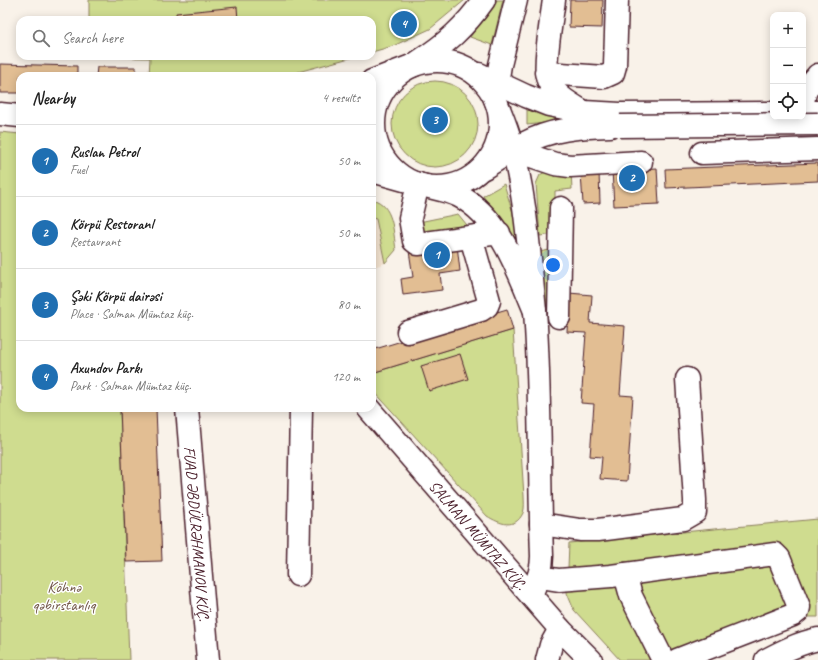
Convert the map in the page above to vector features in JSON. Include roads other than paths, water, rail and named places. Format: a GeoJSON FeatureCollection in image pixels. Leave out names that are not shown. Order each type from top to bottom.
{"type":"FeatureCollection","features":[{"type":"Feature","properties":{"kind":"main road"},"geometry":{"type":"LineString","coordinates":[[376,106],[384,89],[397,74],[414,65],[453,37],[475,13],[484,0]]}},
{"type":"Feature","properties":{"kind":"main road"},"geometry":{"type":"LineString","coordinates":[[478,172],[492,154],[499,132],[500,121],[496,91],[501,58],[516,0]]}},
{"type":"Feature","properties":{"kind":"main road"},"geometry":{"type":"LineString","coordinates":[[554,0],[546,73],[548,80],[555,91],[569,103],[584,112]]}},
{"type":"Feature","properties":{"kind":"main road"},"geometry":{"type":"LineString","coordinates":[[546,73],[604,76],[613,73],[615,66],[617,0]]}},
{"type":"Feature","properties":{"kind":"main road"},"geometry":{"type":"LineString","coordinates":[[376,79],[424,62],[438,61],[452,63],[470,70],[481,79],[490,90],[526,96],[549,105],[620,120],[818,124]]}},
{"type":"Feature","properties":{"kind":"main road"},"geometry":{"type":"LineString","coordinates":[[806,90],[818,75]]}},
{"type":"Feature","properties":{"kind":"main road"},"geometry":{"type":"LineString","coordinates":[[496,91],[513,150],[523,193],[535,311],[540,391],[542,567],[535,586]]}},
{"type":"Feature","properties":{"kind":"main road"},"geometry":{"type":"LineString","coordinates":[[376,140],[386,162],[400,175],[418,184],[449,186],[478,172],[524,143],[542,135],[562,130],[620,120],[770,112]]}},
{"type":"Feature","properties":{"kind":"main road"},"geometry":{"type":"LineString","coordinates":[[806,112],[818,112]]}},
{"type":"Feature","properties":{"kind":"main road"},"geometry":{"type":"LineString","coordinates":[[0,114],[16,116]]}},
{"type":"Feature","properties":{"kind":"main road"},"geometry":{"type":"LineString","coordinates":[[702,153],[809,149],[803,120]]}},
{"type":"Feature","properties":{"kind":"main road"},"geometry":{"type":"LineString","coordinates":[[513,150],[555,164],[570,166],[641,162]]}},
{"type":"Feature","properties":{"kind":"main road"},"geometry":{"type":"LineString","coordinates":[[376,172],[457,196],[471,203],[481,212],[498,233],[535,311]]}},
{"type":"Feature","properties":{"kind":"main road"},"geometry":{"type":"LineString","coordinates":[[418,184],[410,218],[414,241],[418,244],[498,233]]}},
{"type":"Feature","properties":{"kind":"main road"},"geometry":{"type":"LineString","coordinates":[[559,317],[560,208]]}},
{"type":"Feature","properties":{"kind":"main road"},"geometry":{"type":"LineString","coordinates":[[408,332],[481,310],[487,306],[489,302],[471,237]]}},
{"type":"Feature","properties":{"kind":"main road"},"geometry":{"type":"LineString","coordinates":[[529,248],[560,243]]}},
{"type":"Feature","properties":{"kind":"main road"},"geometry":{"type":"LineString","coordinates":[[541,524],[580,530],[598,530],[683,519],[695,512],[687,379]]}},
{"type":"Feature","properties":{"kind":"main road","name":"FUAD ƏBDÜLRƏHMANOV KÜÇ."},"geometry":{"type":"LineString","coordinates":[[187,412],[208,660]]}},
{"type":"Feature","properties":{"kind":"main road"},"geometry":{"type":"LineString","coordinates":[[298,575],[301,412]]}},
{"type":"Feature","properties":{"kind":"main road","name":"SALMAN MÜMTAZ KÜÇ."},"geometry":{"type":"LineString","coordinates":[[372,412],[535,586],[560,629],[591,660]]}},
{"type":"Feature","properties":{"kind":"main road"},"geometry":{"type":"LineString","coordinates":[[535,586],[559,580],[625,574],[775,554],[779,558],[799,606],[798,611],[793,615],[677,660]]}},
{"type":"Feature","properties":{"kind":"main road"},"geometry":{"type":"LineString","coordinates":[[625,574],[631,596],[663,660]]}},
{"type":"Feature","properties":{"kind":"main road"},"geometry":{"type":"LineString","coordinates":[[547,660],[551,646],[560,629]]}},
{"type":"Feature","properties":{"kind":"main road"},"geometry":{"type":"LineString","coordinates":[[766,660],[806,641],[818,639]]}},
{"type":"Feature","properties":{"kind":"place","name":"Axundov Parkı"},"geometry":{"type":"Point","coordinates":[404,24]}},
{"type":"Feature","properties":{"kind":"place","name":"Şəki Körpü dairəsi"},"geometry":{"type":"Point","coordinates":[435,120]}},
{"type":"Feature","properties":{"kind":"place","name":"Körpü Restoranl"},"geometry":{"type":"Point","coordinates":[632,178]}},
{"type":"Feature","properties":{"kind":"place","name":"Ruslan Petrol"},"geometry":{"type":"Point","coordinates":[437,255]}},
{"type":"Feature","properties":{"kind":"park label","name":"Köhnə qəbirstanlıq"},"geometry":{"type":"Point","coordinates":[64,595]}}]}
